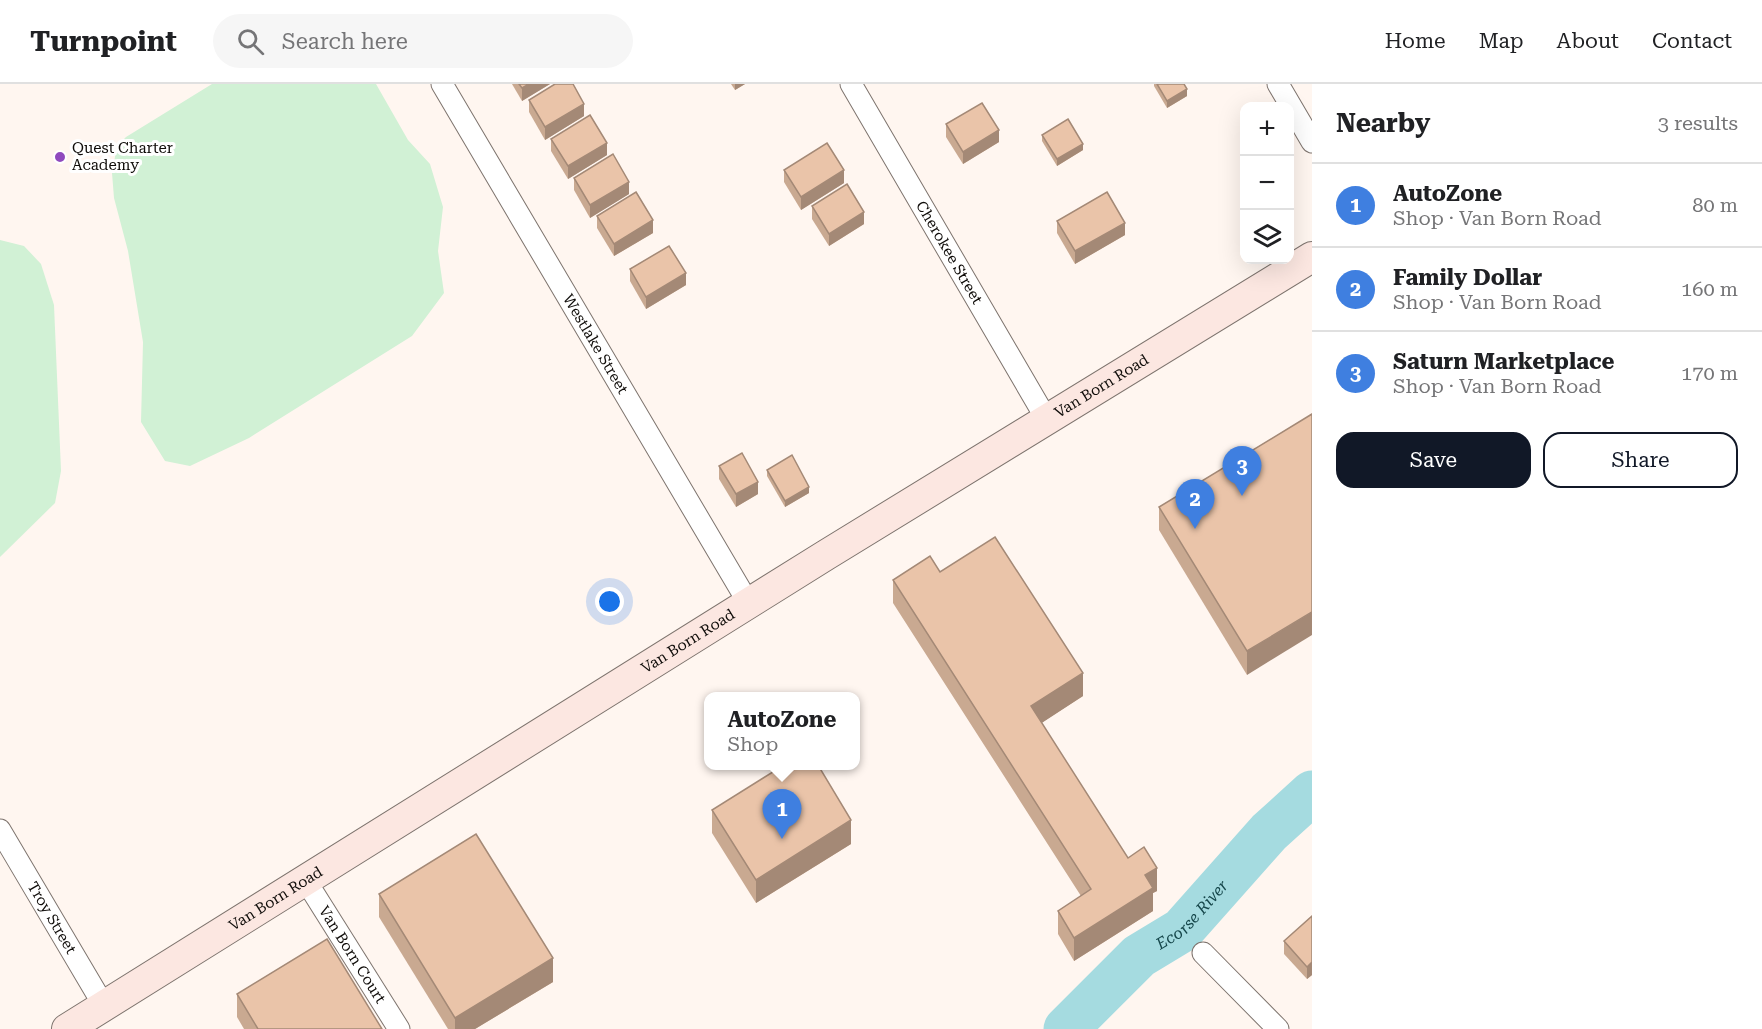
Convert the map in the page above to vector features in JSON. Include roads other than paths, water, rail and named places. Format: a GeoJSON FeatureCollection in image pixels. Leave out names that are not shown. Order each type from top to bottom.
{"type":"FeatureCollection","features":[{"type":"Feature","properties":{"kind":"main road","name":"Van Born Road"},"geometry":{"type":"LineString","coordinates":[[67,1029],[1312,257]]}},
{"type":"Feature","properties":{"kind":"street","name":"Westlake Street"},"geometry":{"type":"LineString","coordinates":[[442,84],[749,604]]}},
{"type":"Feature","properties":{"kind":"street","name":"Cherokee Street"},"geometry":{"type":"LineString","coordinates":[[851,84],[1047,420]]}},
{"type":"Feature","properties":{"kind":"street"},"geometry":{"type":"LineString","coordinates":[[1278,84],[1312,142]]}},
{"type":"Feature","properties":{"kind":"street","name":"Troy Street"},"geometry":{"type":"LineString","coordinates":[[0,830],[104,1006]]}},
{"type":"Feature","properties":{"kind":"street","name":"Van Born Court"},"geometry":{"type":"LineString","coordinates":[[306,881],[399,1029]]}},
{"type":"Feature","properties":{"kind":"street"},"geometry":{"type":"LineString","coordinates":[[1203,953],[1278,1029]]}},
{"type":"Feature","properties":{"kind":"waterway","name":"Ecorse River"},"geometry":{"type":"LineString","coordinates":[[1066,1029],[1139,956],[1182,930],[1269,832],[1312,793]]}},
{"type":"Feature","properties":{"kind":"place","name":"Quest Charter Academy"},"geometry":{"type":"Point","coordinates":[60,157]}},
{"type":"Feature","properties":{"kind":"place","name":"Saturn Marketplace"},"geometry":{"type":"Point","coordinates":[1242,496]}},
{"type":"Feature","properties":{"kind":"place","name":"Family Dollar"},"geometry":{"type":"Point","coordinates":[1195,529]}},
{"type":"Feature","properties":{"kind":"place","name":"AutoZone"},"geometry":{"type":"Point","coordinates":[782,839]}}]}
